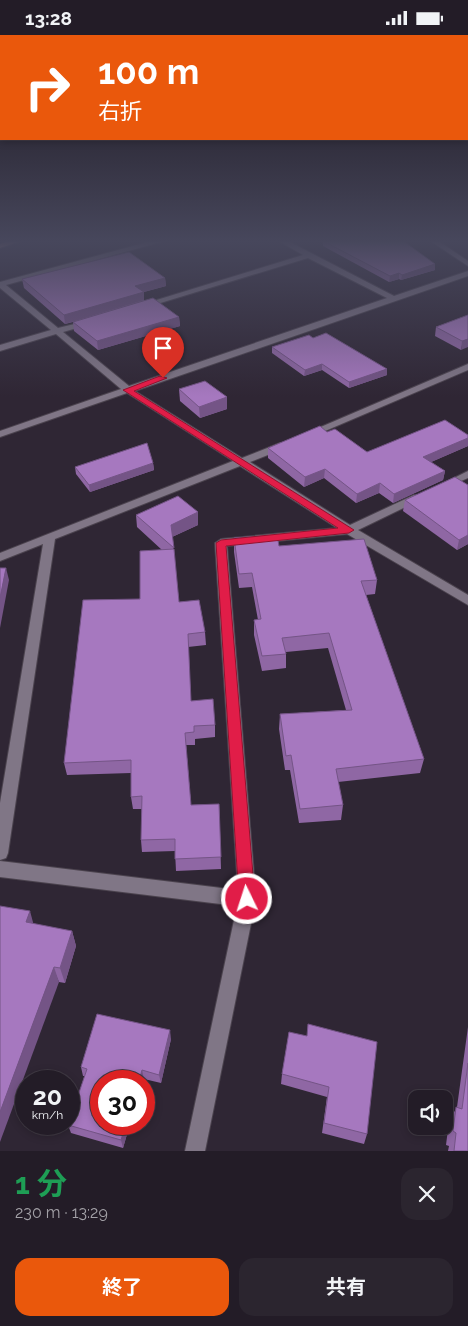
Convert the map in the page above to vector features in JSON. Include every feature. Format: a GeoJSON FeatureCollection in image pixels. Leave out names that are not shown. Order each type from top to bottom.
{"type":"FeatureCollection","features":[{"type":"Feature","properties":{"kind":"street"},"geometry":{"type":"LineString","coordinates":[[9,292],[128,390],[349,530],[468,601]]}},
{"type":"Feature","properties":{"kind":"street"},"geometry":{"type":"LineString","coordinates":[[131,309],[186,292]]}},
{"type":"Feature","properties":{"kind":"street"},"geometry":{"type":"LineString","coordinates":[[380,292],[392,298]]}},
{"type":"Feature","properties":{"kind":"street"},"geometry":{"type":"LineString","coordinates":[[0,434],[410,292]]}},
{"type":"Feature","properties":{"kind":"street"},"geometry":{"type":"LineString","coordinates":[[0,348],[93,321]]}},
{"type":"Feature","properties":{"kind":"street"},"geometry":{"type":"LineString","coordinates":[[0,557],[243,462],[468,367]]}},
{"type":"Feature","properties":{"kind":"street"},"geometry":{"type":"LineString","coordinates":[[195,1151],[247,899],[221,543],[349,530],[468,474]]}},
{"type":"Feature","properties":{"kind":"street"},"geometry":{"type":"LineString","coordinates":[[0,853],[50,536]]}},
{"type":"Feature","properties":{"kind":"street"},"geometry":{"type":"LineString","coordinates":[[0,869],[247,899]]}},
{"type":"Feature","properties":{"kind":"building"},"geometry":{"type":"Polygon","coordinates":[[[37,292],[144,292],[64,315],[37,292]]]}},
{"type":"Feature","properties":{"kind":"building"},"geometry":{"type":"Polygon","coordinates":[[[153,298],[179,317],[97,341],[73,322],[153,298]]]}},
{"type":"Feature","properties":{"kind":"building"},"geometry":{"type":"Polygon","coordinates":[[[468,315],[468,339],[462,341],[436,327],[468,315]]]}},
{"type":"Feature","properties":{"kind":"building"},"geometry":{"type":"Polygon","coordinates":[[[326,333],[387,369],[349,382],[322,364],[305,370],[272,347],[309,335],[313,338],[326,333]]]}},
{"type":"Feature","properties":{"kind":"building"},"geometry":{"type":"Polygon","coordinates":[[[205,381],[227,397],[199,407],[179,389],[205,381]]]}},
{"type":"Feature","properties":{"kind":"building"},"geometry":{"type":"Polygon","coordinates":[[[445,420],[468,435],[468,438],[423,457],[445,471],[394,494],[380,483],[357,494],[325,469],[305,477],[268,448],[320,426],[327,432],[335,429],[367,452],[445,420]]]}},
{"type":"Feature","properties":{"kind":"building"},"geometry":{"type":"Polygon","coordinates":[[[147,443],[153,463],[89,485],[75,467],[147,443]]]}},
{"type":"Feature","properties":{"kind":"building"},"geometry":{"type":"Polygon","coordinates":[[[455,477],[468,485],[468,535],[459,540],[405,500],[455,477]]]}},
{"type":"Feature","properties":{"kind":"building"},"geometry":{"type":"Polygon","coordinates":[[[178,496],[198,512],[171,525],[174,548],[136,515],[178,496]]]}},
{"type":"Feature","properties":{"kind":"building"},"geometry":{"type":"Polygon","coordinates":[[[277,535],[279,546],[364,539],[377,580],[361,581],[424,759],[336,769],[343,805],[300,809],[291,755],[286,756],[280,714],[352,710],[329,633],[282,638],[286,654],[262,656],[254,620],[261,619],[252,573],[239,574],[234,538],[277,535]]]}},
{"type":"Feature","properties":{"kind":"building"},"geometry":{"type":"Polygon","coordinates":[[[174,549],[179,602],[199,600],[205,632],[188,634],[191,701],[213,699],[215,725],[194,726],[194,732],[185,733],[191,805],[219,804],[221,857],[175,859],[175,839],[141,840],[142,796],[131,797],[131,760],[64,763],[83,600],[140,599],[140,551],[174,549]]]}},
{"type":"Feature","properties":{"kind":"building"},"geometry":{"type":"Polygon","coordinates":[[[0,568],[6,568],[0,598],[0,568]]]}},
{"type":"Feature","properties":{"kind":"building"},"geometry":{"type":"Polygon","coordinates":[[[0,906],[30,911],[26,922],[72,931],[60,968],[54,967],[0,1112],[0,906]]]}},
{"type":"Feature","properties":{"kind":"building"},"geometry":{"type":"Polygon","coordinates":[[[97,1014],[170,1030],[159,1075],[155,1074],[155,1070],[90,1070],[90,1131],[80,1128],[80,1090],[87,1069],[81,1067],[97,1014]]]}},
{"type":"Feature","properties":{"kind":"building"},"geometry":{"type":"Polygon","coordinates":[[[308,1024],[377,1042],[367,1134],[324,1123],[329,1087],[282,1074],[289,1032],[307,1036],[308,1024]]]}},
{"type":"Feature","properties":{"kind":"building"},"geometry":{"type":"Polygon","coordinates":[[[468,1063],[468,1151],[454,1151],[456,1133],[453,1131],[456,1107],[462,1109],[468,1063]]]}},
{"type":"Feature","properties":{"kind":"building"},"geometry":{"type":"Polygon","coordinates":[[[103,1135],[123,1135],[121,1140],[103,1135]]]}},
{"type":"Feature","properties":{"kind":"route"},"geometry":{"type":"LineString","coordinates":[[163,378],[128,390],[349,530],[221,543],[247,899]]}}]}
